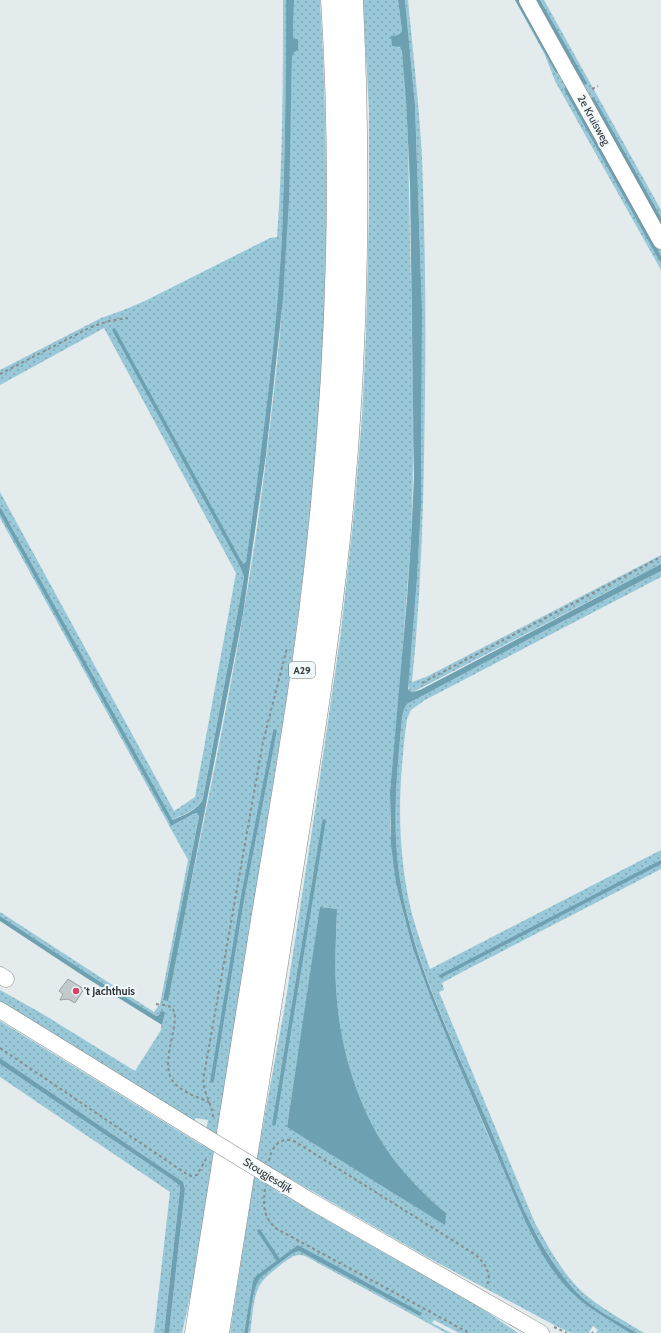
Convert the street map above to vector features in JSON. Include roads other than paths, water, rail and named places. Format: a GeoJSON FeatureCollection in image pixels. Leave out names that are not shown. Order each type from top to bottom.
{"type":"FeatureCollection","features":[{"type":"Feature","properties":{"kind":"highway","name":"A29"},"geometry":{"type":"LineString","coordinates":[[196,1333],[305,651],[320,524],[332,360],[337,234],[337,143],[332,0]]}},
{"type":"Feature","properties":{"kind":"highway","name":"A29"},"geometry":{"type":"LineString","coordinates":[[218,1333],[322,679],[341,520],[352,373],[357,219],[356,115],[352,0]]}},
{"type":"Feature","properties":{"kind":"street","name":"2e Kruisweg"},"geometry":{"type":"LineString","coordinates":[[527,0],[661,241]]}},
{"type":"Feature","properties":{"kind":"street","name":"Stougjesdijk"},"geometry":{"type":"LineString","coordinates":[[0,1010],[322,1208],[542,1333]]}},
{"type":"Feature","properties":{"kind":"waterway"},"geometry":{"type":"LineString","coordinates":[[517,0],[557,71]]}},
{"type":"Feature","properties":{"kind":"waterway"},"geometry":{"type":"LineString","coordinates":[[538,0],[585,83]]}},
{"type":"Feature","properties":{"kind":"waterway"},"geometry":{"type":"LineString","coordinates":[[566,89],[661,260]]}},
{"type":"Feature","properties":{"kind":"waterway"},"geometry":{"type":"LineString","coordinates":[[593,99],[661,221]]}},
{"type":"Feature","properties":{"kind":"waterway"},"geometry":{"type":"LineString","coordinates":[[114,330],[243,568]]}},
{"type":"Feature","properties":{"kind":"waterway"},"geometry":{"type":"LineString","coordinates":[[0,510],[172,823]]}},
{"type":"Feature","properties":{"kind":"waterway"},"geometry":{"type":"LineString","coordinates":[[212,1081],[243,895],[275,731]]}},
{"type":"Feature","properties":{"kind":"waterway"},"geometry":{"type":"LineString","coordinates":[[274,1124],[324,821]]}},
{"type":"Feature","properties":{"kind":"waterway"},"geometry":{"type":"LineString","coordinates":[[441,976],[661,862]]}},
{"type":"Feature","properties":{"kind":"waterway"},"geometry":{"type":"LineString","coordinates":[[259,1231],[279,1261]]}},
{"type":"Feature","properties":{"kind":"place","name":"'t Jachthuis"},"geometry":{"type":"Point","coordinates":[76,991]}}]}
